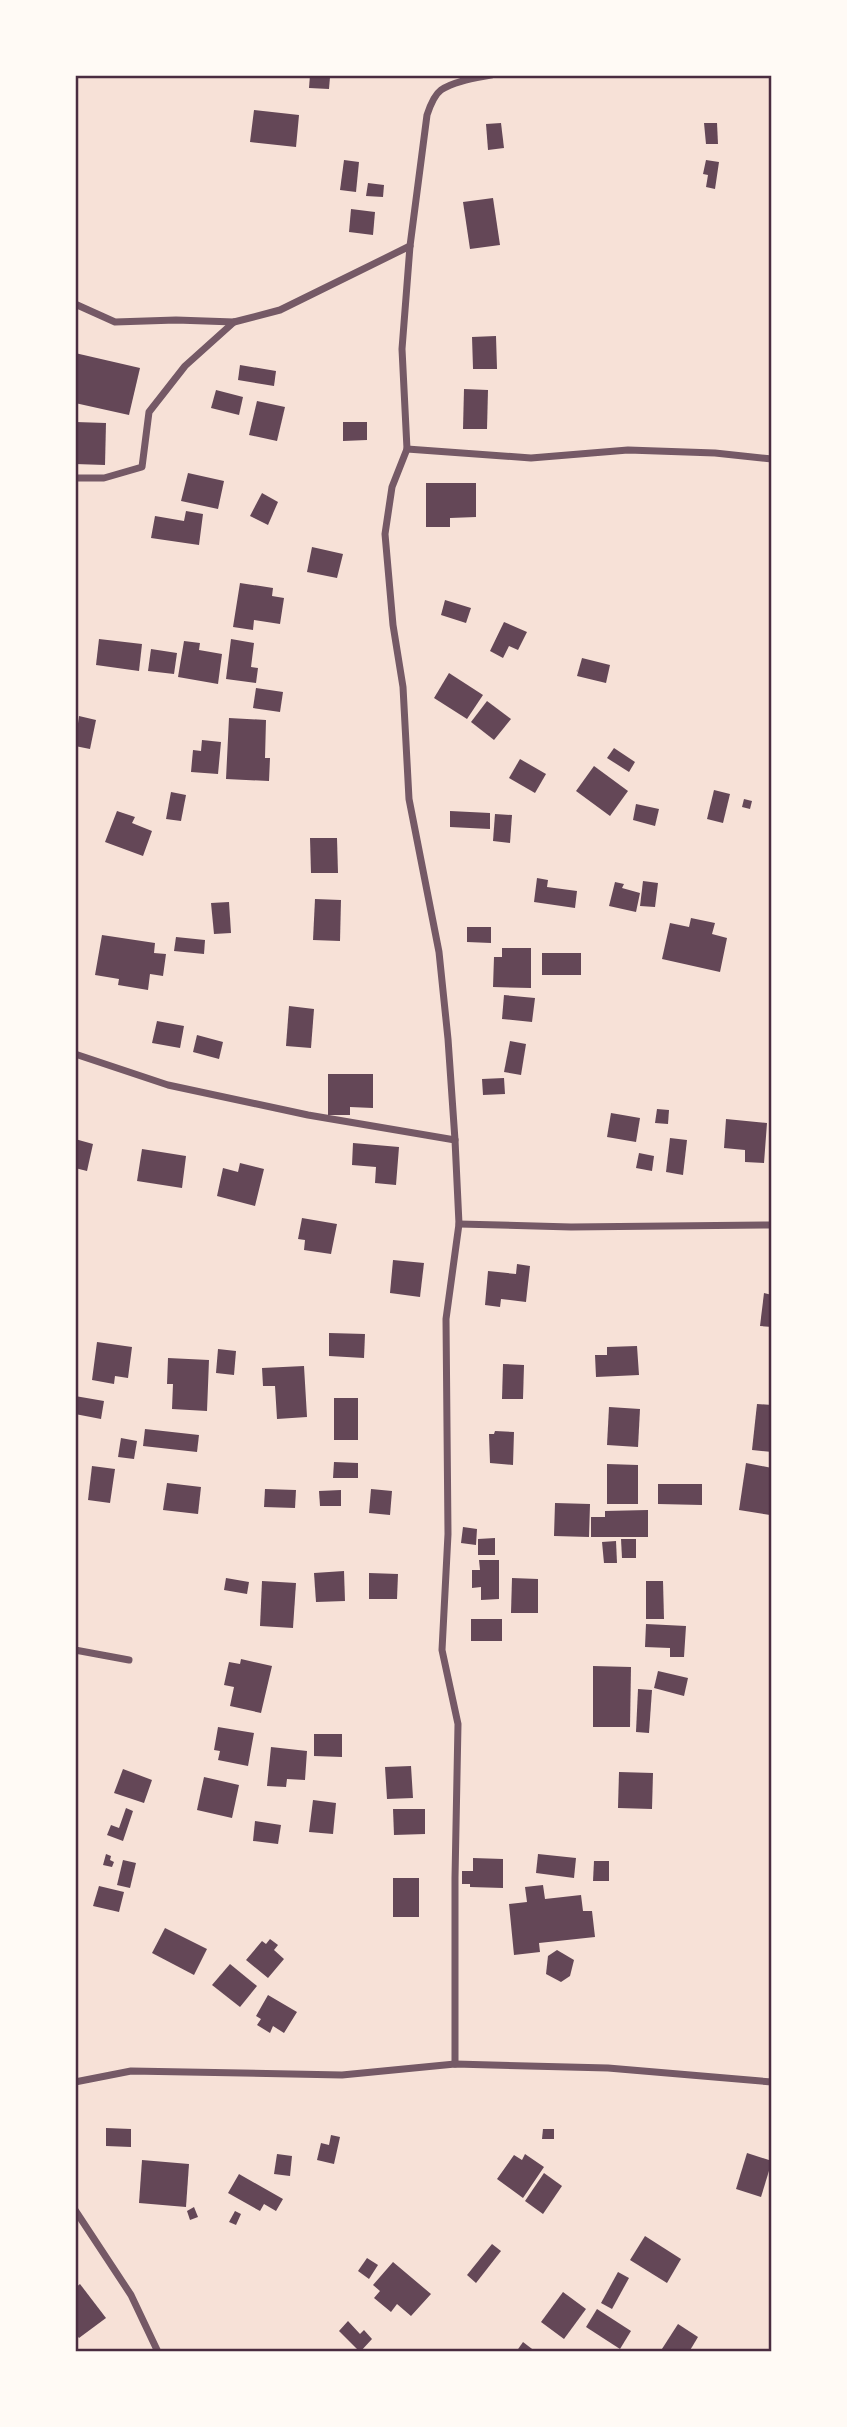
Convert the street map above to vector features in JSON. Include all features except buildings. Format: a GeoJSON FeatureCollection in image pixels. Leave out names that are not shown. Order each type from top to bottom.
{"type":"FeatureCollection","features":[{"type":"Feature","properties":{"kind":"street"},"geometry":{"type":"LineString","coordinates":[[455,2064],[458,1724],[442,1650],[448,1534],[446,1319],[459,1224],[448,1039],[439,952],[409,799],[403,687],[393,625],[385,534],[392,487],[407,449],[402,349],[410,246],[428,115],[432,101],[441,90],[491,75]]}},
{"type":"Feature","properties":{"kind":"street"},"geometry":{"type":"LineString","coordinates":[[75,304],[115,322],[234,322],[280,310],[410,246]]}},
{"type":"Feature","properties":{"kind":"street"},"geometry":{"type":"LineString","coordinates":[[75,478],[104,478],[142,467],[149,412],[185,366],[234,322]]}},
{"type":"Feature","properties":{"kind":"street"},"geometry":{"type":"LineString","coordinates":[[407,449],[531,458],[628,450],[715,453],[772,459]]}},
{"type":"Feature","properties":{"kind":"street"},"geometry":{"type":"LineString","coordinates":[[75,1054],[168,1085],[308,1115],[455,1140]]}},
{"type":"Feature","properties":{"kind":"street"},"geometry":{"type":"LineString","coordinates":[[459,1224],[571,1227],[772,1225]]}},
{"type":"Feature","properties":{"kind":"street"},"geometry":{"type":"LineString","coordinates":[[75,1650],[128,1660]]}},
{"type":"Feature","properties":{"kind":"street"},"geometry":{"type":"LineString","coordinates":[[75,2082],[131,2071],[342,2075],[455,2064],[608,2068],[772,2082]]}},
{"type":"Feature","properties":{"kind":"street"},"geometry":{"type":"LineString","coordinates":[[75,2210],[131,2295],[158,2352]]}}]}
